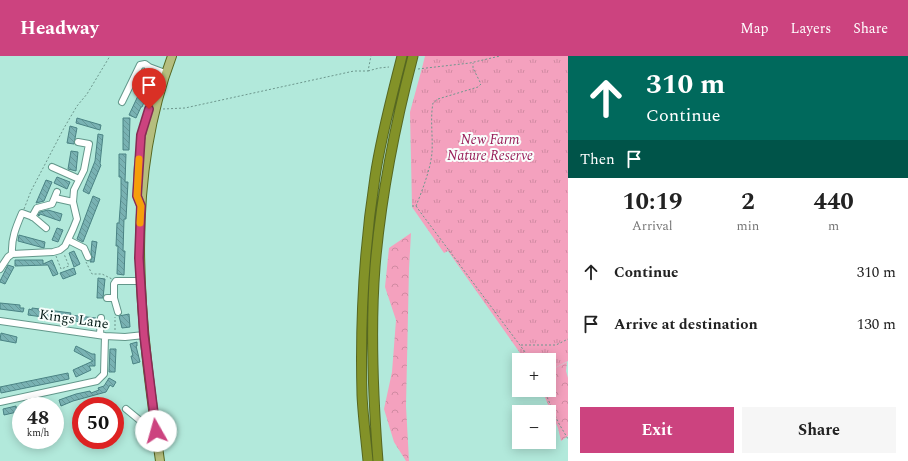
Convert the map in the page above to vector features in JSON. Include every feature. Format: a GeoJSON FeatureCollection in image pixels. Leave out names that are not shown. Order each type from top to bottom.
{"type":"FeatureCollection","features":[{"type":"Feature","properties":{"kind":"highway"},"geometry":{"type":"LineString","coordinates":[[368,461],[362,396],[364,268],[375,176],[388,110],[402,56]]}},
{"type":"Feature","properties":{"kind":"highway"},"geometry":{"type":"LineString","coordinates":[[378,461],[373,394],[372,344],[375,267],[386,176],[399,110],[413,56]]}},
{"type":"Feature","properties":{"kind":"main road"},"geometry":{"type":"LineString","coordinates":[[160,461],[144,335],[139,243],[145,163],[145,136],[151,108],[162,72],[172,56]]}},
{"type":"Feature","properties":{"kind":"street"},"geometry":{"type":"LineString","coordinates":[[122,102],[140,65],[145,64],[162,72]]}},
{"type":"Feature","properties":{"kind":"street"},"geometry":{"type":"LineString","coordinates":[[143,81],[149,67]]}},
{"type":"Feature","properties":{"kind":"street"},"geometry":{"type":"LineString","coordinates":[[0,269],[8,257],[12,254],[55,252],[62,248],[68,240],[77,219],[73,202],[74,190],[84,170],[89,144],[78,142]]}},
{"type":"Feature","properties":{"kind":"street"},"geometry":{"type":"LineString","coordinates":[[52,167],[80,179]]}},
{"type":"Feature","properties":{"kind":"street"},"geometry":{"type":"LineString","coordinates":[[32,216],[37,208],[55,198],[73,202]]}},
{"type":"Feature","properties":{"kind":"street"},"geometry":{"type":"LineString","coordinates":[[12,254],[14,232],[22,213],[32,216],[46,228]]}},
{"type":"Feature","properties":{"kind":"street"},"geometry":{"type":"LineString","coordinates":[[68,240],[84,248],[87,259]]}},
{"type":"Feature","properties":{"kind":"street"},"geometry":{"type":"LineString","coordinates":[[118,312],[112,300],[114,284],[116,281],[140,281]]}},
{"type":"Feature","properties":{"kind":"street"},"geometry":{"type":"LineString","coordinates":[[0,402],[97,381],[104,374],[101,318]]}},
{"type":"Feature","properties":{"kind":"street","name":"Kings Lane"},"geometry":{"type":"LineString","coordinates":[[0,321],[102,336],[125,337],[144,335]]}},
{"type":"Feature","properties":{"kind":"street"},"geometry":{"type":"LineString","coordinates":[[126,409],[143,423],[155,422]]}},
{"type":"Feature","properties":{"kind":"path"},"geometry":{"type":"LineString","coordinates":[[22,213],[31,191],[64,128],[110,56]]}},
{"type":"Feature","properties":{"kind":"path"},"geometry":{"type":"LineString","coordinates":[[368,71],[371,56]]}},
{"type":"Feature","properties":{"kind":"path"},"geometry":{"type":"LineString","coordinates":[[415,69],[473,62],[500,56]]}},
{"type":"Feature","properties":{"kind":"path"},"geometry":{"type":"LineString","coordinates":[[416,206],[425,185],[432,154],[431,112],[433,103],[438,99],[473,89],[481,84],[473,68],[473,62]]}},
{"type":"Feature","properties":{"kind":"path"},"geometry":{"type":"LineString","coordinates":[[162,72],[151,108],[185,108],[354,71],[368,71],[389,67]]}},
{"type":"Feature","properties":{"kind":"path"},"geometry":{"type":"LineString","coordinates":[[416,206],[526,353]]}},
{"type":"Feature","properties":{"kind":"path"},"geometry":{"type":"LineString","coordinates":[[55,252],[61,269],[69,266],[62,248]]}},
{"type":"Feature","properties":{"kind":"path"},"geometry":{"type":"LineString","coordinates":[[87,259],[92,274],[105,275],[116,281]]}},
{"type":"Feature","properties":{"kind":"path"},"geometry":{"type":"LineString","coordinates":[[112,300],[115,337]]}},
{"type":"Feature","properties":{"kind":"path"},"geometry":{"type":"LineString","coordinates":[[520,345],[556,345],[568,339]]}},
{"type":"Feature","properties":{"kind":"path"},"geometry":{"type":"LineString","coordinates":[[547,397],[558,422],[568,439]]}},
{"type":"Feature","properties":{"kind":"green space","name":"New Farm Nature Reserve"},"geometry":{"type":"Polygon","coordinates":[[[425,56],[568,56],[568,361],[556,367],[556,353],[520,353],[448,251],[444,253],[412,207],[410,112],[425,56]]]}},
{"type":"Feature","properties":{"kind":"green space"},"geometry":{"type":"Polygon","coordinates":[[[411,233],[406,406],[409,461],[406,461],[394,442],[384,409],[392,372],[396,320],[385,287],[389,248],[411,233]]]}},
{"type":"Feature","properties":{"kind":"green space"},"geometry":{"type":"Polygon","coordinates":[[[567,362],[568,436],[561,441],[556,423],[556,405],[548,405],[545,397],[556,397],[556,368],[567,362]]]}},
{"type":"Feature","properties":{"kind":"building"},"geometry":{"type":"Polygon","coordinates":[[[151,73],[156,74],[136,118],[129,115],[143,85],[146,86],[151,73]]]}},
{"type":"Feature","properties":{"kind":"building"},"geometry":{"type":"Polygon","coordinates":[[[77,118],[101,125],[100,130],[76,123],[77,118]]]}},
{"type":"Feature","properties":{"kind":"building"},"geometry":{"type":"Polygon","coordinates":[[[123,118],[130,118],[129,150],[123,150],[123,118]]]}},
{"type":"Feature","properties":{"kind":"building"},"geometry":{"type":"Polygon","coordinates":[[[70,126],[77,128],[74,144],[67,143],[70,126]]]}},
{"type":"Feature","properties":{"kind":"building"},"geometry":{"type":"Polygon","coordinates":[[[98,134],[103,135],[101,165],[89,194],[83,191],[95,161],[98,134]]]}},
{"type":"Feature","properties":{"kind":"building"},"geometry":{"type":"Polygon","coordinates":[[[71,151],[78,152],[76,171],[68,169],[71,151]]]}},
{"type":"Feature","properties":{"kind":"building"},"geometry":{"type":"Polygon","coordinates":[[[119,154],[126,154],[125,182],[128,182],[126,219],[124,219],[124,275],[117,274],[117,223],[119,223],[121,196],[119,154]]]}},
{"type":"Feature","properties":{"kind":"building"},"geometry":{"type":"Polygon","coordinates":[[[57,177],[70,182],[67,189],[54,183],[57,177]]]}},
{"type":"Feature","properties":{"kind":"building"},"geometry":{"type":"Polygon","coordinates":[[[46,180],[52,182],[44,201],[36,203],[46,180]]]}},
{"type":"Feature","properties":{"kind":"building"},"geometry":{"type":"Polygon","coordinates":[[[93,196],[100,199],[83,242],[77,239],[93,196]]]}},
{"type":"Feature","properties":{"kind":"building"},"geometry":{"type":"Polygon","coordinates":[[[48,210],[62,214],[60,221],[40,214],[39,216],[38,215],[40,212],[48,210]]]}},
{"type":"Feature","properties":{"kind":"building"},"geometry":{"type":"Polygon","coordinates":[[[57,228],[63,230],[58,242],[52,240],[57,228]]]}},
{"type":"Feature","properties":{"kind":"building"},"geometry":{"type":"Polygon","coordinates":[[[19,235],[45,242],[44,248],[18,241],[19,235]]]}},
{"type":"Feature","properties":{"kind":"building"},"geometry":{"type":"Polygon","coordinates":[[[92,241],[97,242],[94,262],[90,262],[92,258],[92,241]]]}},
{"type":"Feature","properties":{"kind":"building"},"geometry":{"type":"Polygon","coordinates":[[[74,251],[80,264],[74,267],[69,253],[74,251]]]}},
{"type":"Feature","properties":{"kind":"building"},"geometry":{"type":"Polygon","coordinates":[[[15,260],[43,260],[43,264],[52,260],[58,274],[53,276],[48,265],[15,266],[15,260]]]}},
{"type":"Feature","properties":{"kind":"building"},"geometry":{"type":"Polygon","coordinates":[[[8,265],[14,267],[5,284],[0,281],[8,265]]]}},
{"type":"Feature","properties":{"kind":"building"},"geometry":{"type":"Polygon","coordinates":[[[74,268],[76,274],[63,279],[60,273],[74,268]]]}},
{"type":"Feature","properties":{"kind":"building"},"geometry":{"type":"Polygon","coordinates":[[[98,278],[105,279],[103,298],[97,298],[98,278]]]}},
{"type":"Feature","properties":{"kind":"building"},"geometry":{"type":"Polygon","coordinates":[[[0,303],[20,305],[20,308],[24,308],[23,312],[0,309],[0,303]]]}},
{"type":"Feature","properties":{"kind":"building"},"geometry":{"type":"Polygon","coordinates":[[[32,308],[96,318],[96,325],[43,315],[43,317],[28,315],[29,309],[32,310],[32,308]]]}},
{"type":"Feature","properties":{"kind":"building"},"geometry":{"type":"Polygon","coordinates":[[[129,314],[130,327],[122,328],[119,316],[129,314]]]}},
{"type":"Feature","properties":{"kind":"building"},"geometry":{"type":"Polygon","coordinates":[[[1,333],[17,337],[16,343],[0,340],[1,333]]]}},
{"type":"Feature","properties":{"kind":"building"},"geometry":{"type":"Polygon","coordinates":[[[137,342],[136,346],[140,362],[133,364],[130,344],[137,342]]]}},
{"type":"Feature","properties":{"kind":"building"},"geometry":{"type":"Polygon","coordinates":[[[76,346],[95,354],[95,366],[89,366],[91,370],[76,377],[73,370],[93,361],[74,351],[76,346]]]}},
{"type":"Feature","properties":{"kind":"building"},"geometry":{"type":"Polygon","coordinates":[[[110,349],[116,349],[115,372],[109,372],[110,349]]]}},
{"type":"Feature","properties":{"kind":"building"},"geometry":{"type":"Polygon","coordinates":[[[68,373],[69,379],[1,393],[0,387],[68,373]]]}},
{"type":"Feature","properties":{"kind":"building"},"geometry":{"type":"Polygon","coordinates":[[[109,378],[116,382],[113,387],[110,385],[106,392],[88,397],[72,397],[72,401],[64,405],[64,398],[90,391],[91,393],[104,386],[109,378]]]}},
{"type":"Feature","properties":{"kind":"building"},"geometry":{"type":"Polygon","coordinates":[[[12,407],[12,413],[4,415],[3,409],[12,407]]]}},
{"type":"Feature","properties":{"kind":"slow traffic"},"geometry":{"type":"LineString","coordinates":[[139,159],[137,196],[141,206],[140,223]]}},
{"type":"Feature","properties":{"kind":"route"},"geometry":{"type":"LineString","coordinates":[[149,109],[141,135],[137,196],[141,206],[139,258],[144,335],[156,431]]}}]}
